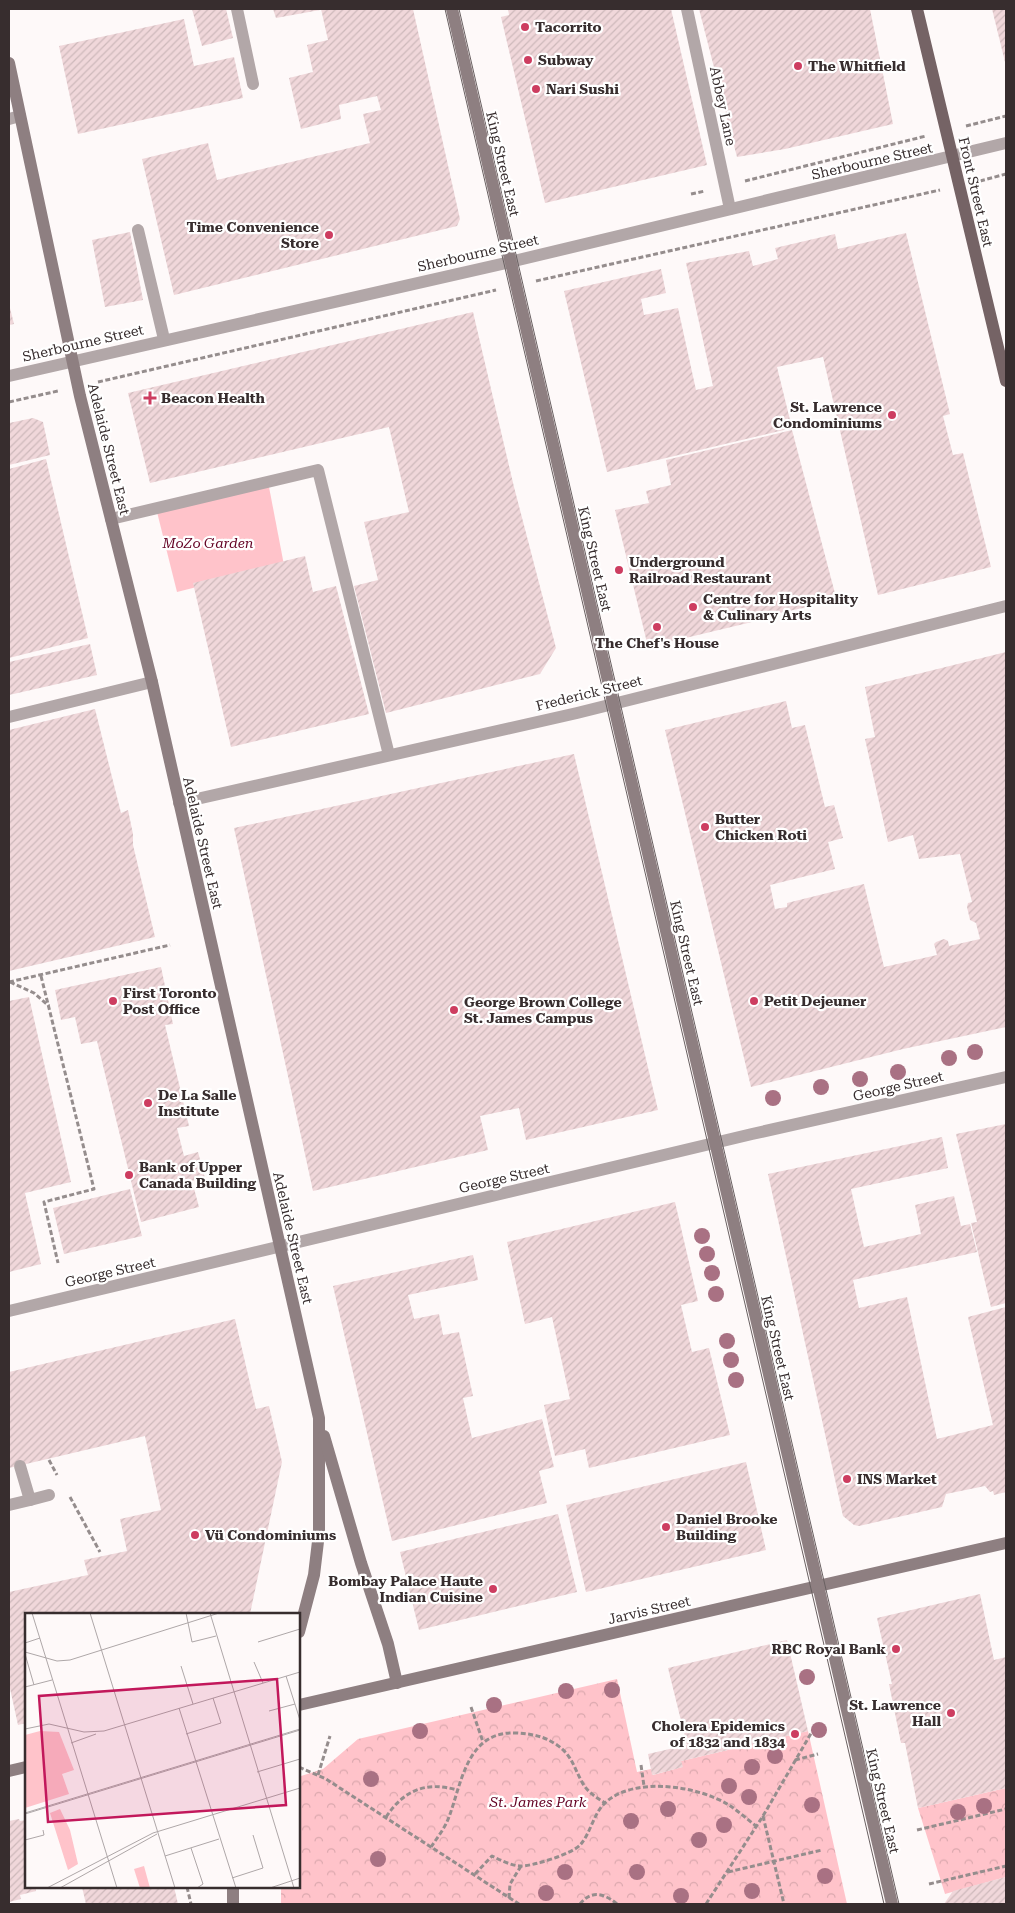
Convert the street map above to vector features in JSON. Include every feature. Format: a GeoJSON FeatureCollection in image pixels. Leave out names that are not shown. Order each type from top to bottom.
{"type":"FeatureCollection","features":[{"type":"Feature","properties":{"kind":"main road","name":"King Street East"},"geometry":{"type":"LineString","coordinates":[[452,9],[892,1904]]}},
{"type":"Feature","properties":{"kind":"main road","name":"Front Street East"},"geometry":{"type":"LineString","coordinates":[[917,9],[1006,381]]}},
{"type":"Feature","properties":{"kind":"main road","name":"Adelaide Street East"},"geometry":{"type":"LineString","coordinates":[[9,63],[14,118],[152,682],[319,1418],[319,1533],[314,1576],[300,1628]]}},
{"type":"Feature","properties":{"kind":"main road"},"geometry":{"type":"LineString","coordinates":[[319,1418],[361,1563],[388,1644],[396,1683]]}},
{"type":"Feature","properties":{"kind":"main road","name":"Jarvis Street"},"geometry":{"type":"LineString","coordinates":[[300,1705],[1006,1543]]}},
{"type":"Feature","properties":{"kind":"main road"},"geometry":{"type":"LineString","coordinates":[[9,1771],[25,1767]]}},
{"type":"Feature","properties":{"kind":"main road"},"geometry":{"type":"LineString","coordinates":[[233,1888],[233,1904]]}},
{"type":"Feature","properties":{"kind":"street"},"geometry":{"type":"LineString","coordinates":[[237,9],[253,84]]}},
{"type":"Feature","properties":{"kind":"street","name":"Abbey Lane"},"geometry":{"type":"LineString","coordinates":[[687,9],[730,208]]}},
{"type":"Feature","properties":{"kind":"street","name":"Sherbourne Street"},"geometry":{"type":"LineString","coordinates":[[9,376],[164,339],[510,262],[1006,143]]}},
{"type":"Feature","properties":{"kind":"street"},"geometry":{"type":"LineString","coordinates":[[138,230],[164,339]]}},
{"type":"Feature","properties":{"kind":"street"},"geometry":{"type":"LineString","coordinates":[[111,519],[318,470],[389,755]]}},
{"type":"Feature","properties":{"kind":"street","name":"Frederick Street"},"geometry":{"type":"LineString","coordinates":[[178,802],[613,704],[1006,606]]}},
{"type":"Feature","properties":{"kind":"street"},"geometry":{"type":"LineString","coordinates":[[9,717],[152,682]]}},
{"type":"Feature","properties":{"kind":"street","name":"George Street"},"geometry":{"type":"LineString","coordinates":[[9,1310],[715,1143],[1006,1077]]}},
{"type":"Feature","properties":{"kind":"street"},"geometry":{"type":"LineString","coordinates":[[20,1466],[30,1500]]}},
{"type":"Feature","properties":{"kind":"street"},"geometry":{"type":"LineString","coordinates":[[9,1505],[49,1496]]}},
{"type":"Feature","properties":{"kind":"path"},"geometry":{"type":"LineString","coordinates":[[993,119],[1006,116]]}},
{"type":"Feature","properties":{"kind":"path"},"geometry":{"type":"LineString","coordinates":[[555,277],[914,197]]}},
{"type":"Feature","properties":{"kind":"path"},"geometry":{"type":"LineString","coordinates":[[121,376],[475,295]]}},
{"type":"Feature","properties":{"kind":"path"},"geometry":{"type":"LineString","coordinates":[[9,402],[42,395]]}},
{"type":"Feature","properties":{"kind":"path"},"geometry":{"type":"LineString","coordinates":[[9,982],[170,945]]}},
{"type":"Feature","properties":{"kind":"path"},"geometry":{"type":"LineString","coordinates":[[41,976],[94,1189],[44,1202],[58,1263]]}},
{"type":"Feature","properties":{"kind":"path"},"geometry":{"type":"LineString","coordinates":[[9,982],[34,993],[49,1006]]}},
{"type":"Feature","properties":{"kind":"path"},"geometry":{"type":"LineString","coordinates":[[49,1460],[62,1482]]}},
{"type":"Feature","properties":{"kind":"path"},"geometry":{"type":"LineString","coordinates":[[66,1490],[100,1552]]}},
{"type":"Feature","properties":{"kind":"path"},"geometry":{"type":"LineString","coordinates":[[471,1706],[483,1742]]}},
{"type":"Feature","properties":{"kind":"path"},"geometry":{"type":"LineString","coordinates":[[706,1904],[763,1816],[813,1730]]}},
{"type":"Feature","properties":{"kind":"path"},"geometry":{"type":"LineString","coordinates":[[431,1847],[448,1819],[467,1761],[483,1742],[507,1733],[535,1734],[557,1745],[573,1760],[582,1782],[589,1792],[605,1803]]}},
{"type":"Feature","properties":{"kind":"path"},"geometry":{"type":"LineString","coordinates":[[318,1775],[330,1736]]}},
{"type":"Feature","properties":{"kind":"path"},"geometry":{"type":"LineString","coordinates":[[795,1760],[818,1754]]}},
{"type":"Feature","properties":{"kind":"path"},"geometry":{"type":"LineString","coordinates":[[641,1765],[644,1786]]}},
{"type":"Feature","properties":{"kind":"path"},"geometry":{"type":"LineString","coordinates":[[300,1767],[318,1775],[386,1817],[519,1904]]}},
{"type":"Feature","properties":{"kind":"path"},"geometry":{"type":"LineString","coordinates":[[386,1817],[396,1801],[427,1786],[457,1790]]}},
{"type":"Feature","properties":{"kind":"path"},"geometry":{"type":"LineString","coordinates":[[475,1874],[492,1856],[521,1866],[556,1859],[580,1846],[605,1803],[616,1795],[644,1786],[689,1789],[708,1795],[729,1805],[756,1826]]}},
{"type":"Feature","properties":{"kind":"path"},"geometry":{"type":"LineString","coordinates":[[917,1830],[1006,1809]]}},
{"type":"Feature","properties":{"kind":"path"},"geometry":{"type":"LineString","coordinates":[[763,1816],[784,1904]]}},
{"type":"Feature","properties":{"kind":"path"},"geometry":{"type":"LineString","coordinates":[[727,1872],[822,1850]]}},
{"type":"Feature","properties":{"kind":"path"},"geometry":{"type":"LineString","coordinates":[[509,1898],[510,1884],[521,1866]]}},
{"type":"Feature","properties":{"kind":"path"},"geometry":{"type":"LineString","coordinates":[[929,1884],[1006,1866]]}},
{"type":"Feature","properties":{"kind":"path"},"geometry":{"type":"LineString","coordinates":[[187,1888],[191,1904]]}},
{"type":"Feature","properties":{"kind":"path"},"geometry":{"type":"LineString","coordinates":[[580,1904],[586,1897],[594,1894],[605,1895],[617,1904]]}},
{"type":"Feature","properties":{"kind":"green space","name":"MoZo Garden"},"geometry":{"type":"Polygon","coordinates":[[[269,487],[284,565],[177,592],[157,512],[269,487]]]}},
{"type":"Feature","properties":{"kind":"green space","name":"St. James Park"},"geometry":{"type":"Polygon","coordinates":[[[617,1679],[637,1772],[651,1769],[653,1775],[682,1767],[681,1761],[808,1731],[847,1904],[281,1904],[281,1888],[300,1888],[301,1776],[323,1769],[358,1739],[617,1679]]]}},
{"type":"Feature","properties":{"kind":"green space"},"geometry":{"type":"Polygon","coordinates":[[[1006,1788],[1006,1877],[945,1894],[918,1808],[1006,1788]]]}},
{"type":"Feature","properties":{"kind":"building"},"geometry":{"type":"Polygon","coordinates":[[[192,9],[226,9],[233,38],[202,46],[192,9]]]}},
{"type":"Feature","properties":{"kind":"building"},"geometry":{"type":"Polygon","coordinates":[[[273,9],[320,9],[320,10],[276,18],[273,9]]]}},
{"type":"Feature","properties":{"kind":"building"},"geometry":{"type":"Polygon","coordinates":[[[321,9],[413,9],[460,219],[457,226],[174,295],[142,159],[208,143],[217,180],[370,143],[363,114],[381,110],[377,96],[339,105],[341,119],[301,129],[289,78],[313,72],[307,45],[328,40],[321,9]]]}},
{"type":"Feature","properties":{"kind":"building"},"geometry":{"type":"Polygon","coordinates":[[[508,9],[671,9],[707,165],[545,203],[501,17],[509,15],[508,9]]]}},
{"type":"Feature","properties":{"kind":"building","name":"The Whitfield"},"geometry":{"type":"Polygon","coordinates":[[[699,9],[870,9],[893,124],[785,149],[737,157],[699,9]]]}},
{"type":"Feature","properties":{"kind":"building"},"geometry":{"type":"Polygon","coordinates":[[[992,9],[1006,9],[1006,66],[992,9]]]}},
{"type":"Feature","properties":{"kind":"building"},"geometry":{"type":"Polygon","coordinates":[[[184,19],[194,66],[234,57],[243,98],[78,134],[59,46],[184,19]]]}},
{"type":"Feature","properties":{"kind":"building"},"geometry":{"type":"Polygon","coordinates":[[[130,232],[143,300],[105,307],[92,240],[130,232]]]}},
{"type":"Feature","properties":{"kind":"building"},"geometry":{"type":"Polygon","coordinates":[[[906,233],[950,414],[943,416],[953,455],[963,453],[991,567],[878,595],[823,357],[777,367],[792,428],[607,472],[564,291],[661,269],[666,293],[641,299],[644,315],[678,308],[696,390],[713,386],[686,263],[749,251],[753,266],[778,259],[775,248],[835,234],[838,249],[906,233]]]}},
{"type":"Feature","properties":{"kind":"building"},"geometry":{"type":"Polygon","coordinates":[[[9,304],[14,324],[9,325],[9,304]]]}},
{"type":"Feature","properties":{"kind":"building"},"geometry":{"type":"Polygon","coordinates":[[[473,312],[514,487],[556,648],[540,674],[386,713],[354,586],[378,580],[364,522],[409,512],[389,427],[150,483],[128,393],[473,312]]]}},
{"type":"Feature","properties":{"kind":"building"},"geometry":{"type":"Polygon","coordinates":[[[33,418],[43,422],[50,455],[9,465],[9,423],[33,418]]]}},
{"type":"Feature","properties":{"kind":"building"},"geometry":{"type":"Polygon","coordinates":[[[792,430],[837,601],[774,614],[768,611],[757,614],[752,622],[648,647],[615,510],[649,503],[646,491],[671,485],[666,460],[792,430]]]}},
{"type":"Feature","properties":{"kind":"building"},"geometry":{"type":"Polygon","coordinates":[[[46,459],[88,638],[9,658],[9,469],[46,459]]]}},
{"type":"Feature","properties":{"kind":"building"},"geometry":{"type":"Polygon","coordinates":[[[305,556],[313,592],[336,586],[369,714],[231,747],[193,583],[305,556]]]}},
{"type":"Feature","properties":{"kind":"building"},"geometry":{"type":"Polygon","coordinates":[[[90,644],[97,675],[9,695],[9,662],[90,644]]]}},
{"type":"Feature","properties":{"kind":"building"},"geometry":{"type":"Polygon","coordinates":[[[1006,652],[1006,1027],[903,1049],[751,1087],[665,730],[786,701],[792,728],[805,725],[825,807],[834,805],[843,838],[828,842],[835,869],[770,885],[775,909],[787,907],[787,903],[864,884],[884,967],[937,955],[934,944],[944,939],[948,941],[949,946],[980,939],[976,923],[970,920],[967,907],[968,903],[972,902],[960,854],[919,859],[913,835],[888,842],[865,739],[875,737],[865,687],[1006,652]]]}},
{"type":"Feature","properties":{"kind":"building"},"geometry":{"type":"Polygon","coordinates":[[[95,709],[121,813],[128,810],[133,834],[133,845],[155,937],[9,971],[9,730],[95,709]]]}},
{"type":"Feature","properties":{"kind":"building","name":"George Brown College St. James Campus"},"geometry":{"type":"Polygon","coordinates":[[[574,754],[658,1110],[526,1140],[519,1108],[480,1116],[488,1150],[313,1191],[234,828],[574,754]]]}},
{"type":"Feature","properties":{"kind":"building"},"geometry":{"type":"Polygon","coordinates":[[[161,967],[173,1024],[165,1025],[189,1126],[177,1128],[184,1156],[198,1152],[205,1178],[192,1181],[199,1207],[141,1222],[97,1041],[81,1044],[75,1017],[61,1020],[55,990],[161,967]]]}},
{"type":"Feature","properties":{"kind":"building"},"geometry":{"type":"Polygon","coordinates":[[[29,997],[71,1182],[25,1193],[41,1264],[9,1272],[9,1001],[29,997]]]}},
{"type":"Feature","properties":{"kind":"building"},"geometry":{"type":"Polygon","coordinates":[[[1006,1124],[1006,1303],[991,1307],[971,1223],[977,1222],[956,1134],[1006,1124]]]}},
{"type":"Feature","properties":{"kind":"building"},"geometry":{"type":"Polygon","coordinates":[[[942,1137],[948,1168],[851,1189],[864,1247],[921,1234],[915,1205],[954,1196],[961,1226],[970,1224],[977,1252],[853,1280],[859,1308],[907,1297],[937,1439],[993,1425],[968,1317],[1006,1307],[1006,1492],[994,1495],[993,1491],[990,1492],[985,1486],[946,1494],[942,1507],[859,1526],[854,1525],[843,1516],[768,1174],[942,1137]]]}},
{"type":"Feature","properties":{"kind":"building"},"geometry":{"type":"Polygon","coordinates":[[[130,1189],[142,1236],[64,1254],[53,1208],[130,1189]]]}},
{"type":"Feature","properties":{"kind":"building"},"geometry":{"type":"Polygon","coordinates":[[[675,1202],[698,1301],[681,1305],[692,1352],[709,1348],[730,1435],[589,1468],[585,1449],[555,1456],[544,1405],[570,1399],[552,1317],[525,1324],[507,1242],[675,1202]]]}},
{"type":"Feature","properties":{"kind":"building"},"geometry":{"type":"Polygon","coordinates":[[[473,1255],[478,1280],[408,1295],[414,1319],[439,1314],[443,1335],[459,1332],[473,1396],[463,1398],[472,1438],[542,1419],[554,1467],[539,1471],[547,1503],[392,1541],[333,1286],[473,1255]]]}},
{"type":"Feature","properties":{"kind":"building","name":"Vü Condominiums"},"geometry":{"type":"Polygon","coordinates":[[[235,1319],[256,1409],[269,1406],[282,1462],[250,1613],[25,1613],[25,1723],[18,1725],[9,1684],[9,1592],[88,1575],[84,1560],[127,1551],[120,1519],[161,1510],[145,1436],[9,1468],[9,1372],[235,1319]]]}},
{"type":"Feature","properties":{"kind":"building","name":"Daniel Brooke Building"},"geometry":{"type":"Polygon","coordinates":[[[746,1462],[766,1550],[586,1592],[566,1505],[746,1462]]]}},
{"type":"Feature","properties":{"kind":"building"},"geometry":{"type":"Polygon","coordinates":[[[558,1514],[577,1592],[419,1630],[400,1552],[558,1514]]]}},
{"type":"Feature","properties":{"kind":"building","name":"St. Lawrence Hall"},"geometry":{"type":"Polygon","coordinates":[[[980,1594],[994,1660],[1006,1657],[1006,1788],[918,1808],[905,1743],[901,1743],[889,1684],[892,1684],[877,1618],[980,1594]]]}},
{"type":"Feature","properties":{"kind":"building"},"geometry":{"type":"Polygon","coordinates":[[[787,1640],[808,1731],[681,1761],[683,1767],[652,1775],[648,1754],[687,1745],[668,1668],[787,1640]]]}},
{"type":"Feature","properties":{"kind":"building"},"geometry":{"type":"Polygon","coordinates":[[[25,1820],[25,1888],[36,1888],[36,1891],[20,1895],[21,1899],[9,1902],[9,1821],[25,1820]]]}},
{"type":"Feature","properties":{"kind":"building"},"geometry":{"type":"Polygon","coordinates":[[[1006,1877],[1006,1904],[944,1904],[953,1891],[1006,1877]]]}},
{"type":"Feature","properties":{"kind":"building"},"geometry":{"type":"Polygon","coordinates":[[[82,1888],[174,1888],[178,1904],[86,1904],[82,1888]]]}},
{"type":"Feature","properties":{"kind":"tram line"},"geometry":{"type":"LineString","coordinates":[[445,9],[884,1904]]}},
{"type":"Feature","properties":{"kind":"tram line"},"geometry":{"type":"LineString","coordinates":[[459,9],[899,1904]]}},
{"type":"Feature","properties":{"kind":"place","name":"Tacorrito"},"geometry":{"type":"Point","coordinates":[525,27]}},
{"type":"Feature","properties":{"kind":"place","name":"Subway"},"geometry":{"type":"Point","coordinates":[528,60]}},
{"type":"Feature","properties":{"kind":"place","name":"The Whitfield"},"geometry":{"type":"Point","coordinates":[798,66]}},
{"type":"Feature","properties":{"kind":"place","name":"Nari Sushi"},"geometry":{"type":"Point","coordinates":[536,89]}},
{"type":"Feature","properties":{"kind":"place","name":"Time Convenience Store"},"geometry":{"type":"Point","coordinates":[329,235]}},
{"type":"Feature","properties":{"kind":"place","name":"Beacon Health"},"geometry":{"type":"Point","coordinates":[150,398]}},
{"type":"Feature","properties":{"kind":"place","name":"St. Lawrence Condominiums"},"geometry":{"type":"Point","coordinates":[892,415]}},
{"type":"Feature","properties":{"kind":"place","name":"Underground Railroad Restaurant"},"geometry":{"type":"Point","coordinates":[619,570]}},
{"type":"Feature","properties":{"kind":"place","name":"Centre for Hospitality & Culinary Arts"},"geometry":{"type":"Point","coordinates":[693,607]}},
{"type":"Feature","properties":{"kind":"place","name":"The Chef's House"},"geometry":{"type":"Point","coordinates":[657,627]}},
{"type":"Feature","properties":{"kind":"place","name":"Butter Chicken Roti"},"geometry":{"type":"Point","coordinates":[705,827]}},
{"type":"Feature","properties":{"kind":"place","name":"First Toronto Post Office"},"geometry":{"type":"Point","coordinates":[113,1001]}},
{"type":"Feature","properties":{"kind":"place","name":"Petit Dejeuner"},"geometry":{"type":"Point","coordinates":[754,1001]}},
{"type":"Feature","properties":{"kind":"place","name":"George Brown College St. James Campus"},"geometry":{"type":"Point","coordinates":[454,1010]}},
{"type":"Feature","properties":{"kind":"place","name":"De La Salle Institute"},"geometry":{"type":"Point","coordinates":[148,1103]}},
{"type":"Feature","properties":{"kind":"place","name":"Bank of Upper Canada Building"},"geometry":{"type":"Point","coordinates":[129,1175]}},
{"type":"Feature","properties":{"kind":"place","name":"INS Market"},"geometry":{"type":"Point","coordinates":[847,1479]}},
{"type":"Feature","properties":{"kind":"place","name":"Daniel Brooke Building"},"geometry":{"type":"Point","coordinates":[666,1527]}},
{"type":"Feature","properties":{"kind":"place","name":"Vü Condominiums"},"geometry":{"type":"Point","coordinates":[195,1535]}},
{"type":"Feature","properties":{"kind":"place","name":"Bombay Palace Haute Indian Cuisine"},"geometry":{"type":"Point","coordinates":[493,1589]}},
{"type":"Feature","properties":{"kind":"place","name":"RBC Royal Bank"},"geometry":{"type":"Point","coordinates":[896,1649]}},
{"type":"Feature","properties":{"kind":"place","name":"St. Lawrence Hall"},"geometry":{"type":"Point","coordinates":[951,1713]}},
{"type":"Feature","properties":{"kind":"place","name":"Cholera Epidemics of 1832 and 1834"},"geometry":{"type":"Point","coordinates":[795,1734]}}]}
